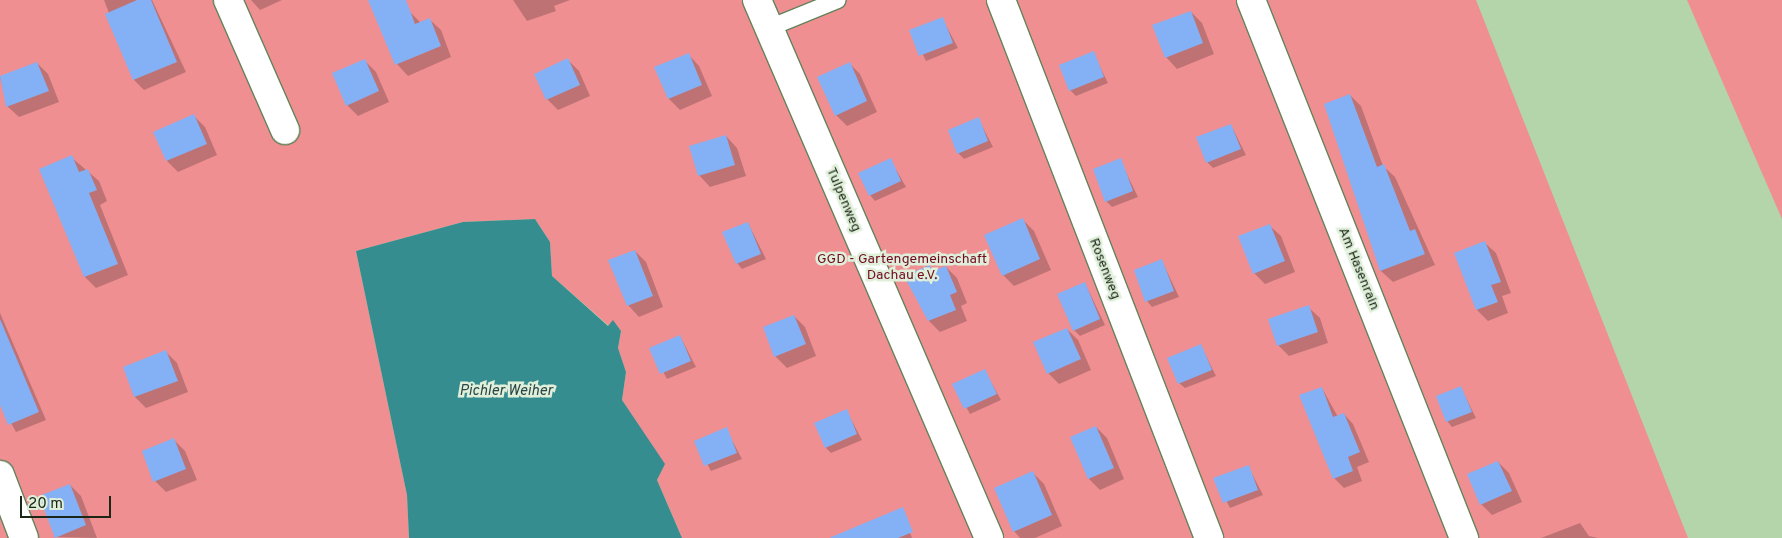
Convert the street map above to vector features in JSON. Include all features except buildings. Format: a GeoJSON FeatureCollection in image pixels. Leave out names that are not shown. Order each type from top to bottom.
{"type":"FeatureCollection","features":[{"type":"Feature","properties":{"kind":"street"},"geometry":{"type":"LineString","coordinates":[[228,0],[285,130]]}},
{"type":"Feature","properties":{"kind":"street","name":"Tulpenweg"},"geometry":{"type":"LineString","coordinates":[[756,0],[989,538]]}},
{"type":"Feature","properties":{"kind":"street","name":"Rosenweg"},"geometry":{"type":"LineString","coordinates":[[1001,0],[1209,538]]}},
{"type":"Feature","properties":{"kind":"street","name":"Am Hasenrain"},"geometry":{"type":"LineString","coordinates":[[1251,0],[1464,538]]}},
{"type":"Feature","properties":{"kind":"street"},"geometry":{"type":"LineString","coordinates":[[0,474],[24,538]]}},
{"type":"Feature","properties":{"kind":"lane"},"geometry":{"type":"LineString","coordinates":[[769,28],[838,0]]}},
{"type":"Feature","properties":{"kind":"green space","name":"GGD - Gartengemeinschaft Dachau e.V."},"geometry":{"type":"Polygon","coordinates":[[[0,0],[1476,0],[1688,538],[682,538],[657,480],[664,464],[622,400],[626,372],[618,348],[621,331],[613,321],[609,326],[552,276],[550,242],[535,219],[463,222],[356,251],[407,495],[409,538],[0,538],[0,0]]]}},
{"type":"Feature","properties":{"kind":"green space"},"geometry":{"type":"Polygon","coordinates":[[[1687,0],[1782,0],[1782,219],[1687,0]]]}},
{"type":"Feature","properties":{"kind":"water","name":"Pichler Weiher"},"geometry":{"type":"Polygon","coordinates":[[[535,219],[550,242],[552,276],[608,326],[613,320],[621,331],[618,348],[626,372],[622,400],[665,464],[657,480],[682,538],[409,538],[407,495],[356,251],[463,222],[535,219]]]}}]}
